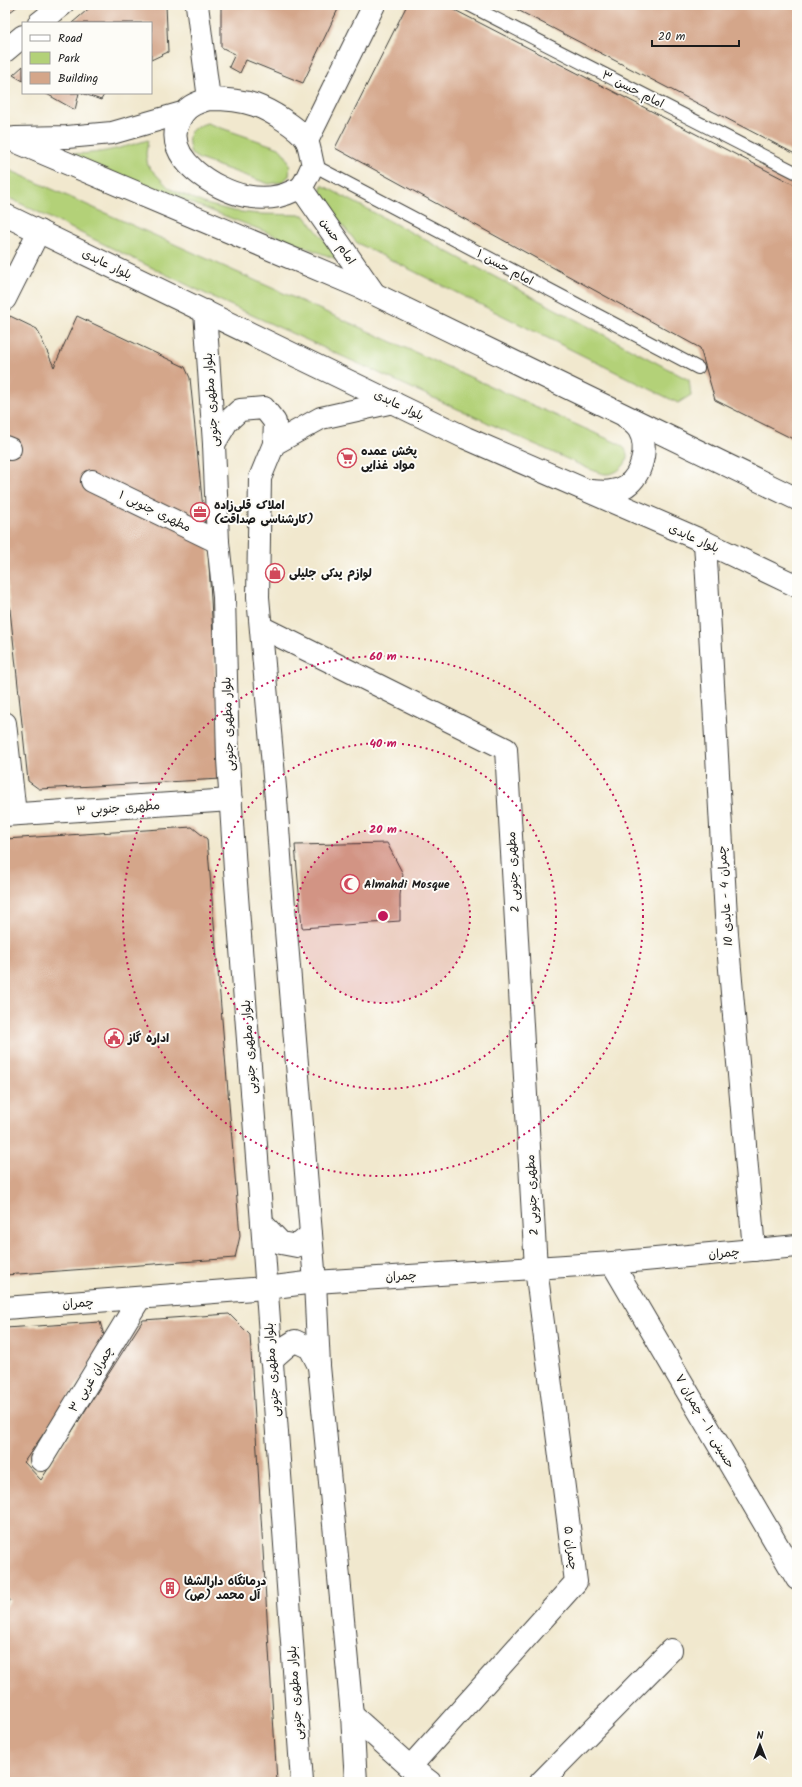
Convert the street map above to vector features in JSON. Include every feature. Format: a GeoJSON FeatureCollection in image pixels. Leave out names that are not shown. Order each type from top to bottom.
{"type":"FeatureCollection","features":[{"type":"Feature","properties":{"kind":"street"},"geometry":{"type":"LineString","coordinates":[[197,5],[209,99]]}},
{"type":"Feature","properties":{"kind":"street"},"geometry":{"type":"LineString","coordinates":[[307,141],[374,5]]}},
{"type":"Feature","properties":{"kind":"street"},"geometry":{"type":"LineString","coordinates":[[5,51],[22,37]]}},
{"type":"Feature","properties":{"kind":"street"},"geometry":{"type":"LineString","coordinates":[[6,138],[67,137],[112,133],[182,113],[194,103],[209,99],[229,99],[255,105],[287,122],[307,141],[313,165],[301,188],[286,195],[270,198],[246,196],[217,186],[193,169],[179,150],[176,143],[176,127],[182,113]]}},
{"type":"Feature","properties":{"kind":"street"},"geometry":{"type":"LineString","coordinates":[[6,138],[374,294],[797,499]]}},
{"type":"Feature","properties":{"kind":"street","name":"امام حسن"},"geometry":{"type":"LineString","coordinates":[[301,188],[374,294]]}},
{"type":"Feature","properties":{"kind":"street","name":"بلوار عابدی"},"geometry":{"type":"LineString","coordinates":[[5,215],[466,438],[705,542],[797,586]]}},
{"type":"Feature","properties":{"kind":"street"},"geometry":{"type":"LineString","coordinates":[[5,299],[38,231]]}},
{"type":"Feature","properties":{"kind":"street","name":"بلوار مطهری جنوبی"},"geometry":{"type":"LineString","coordinates":[[205,311],[214,444],[218,542],[224,598],[228,759],[302,1782]]}},
{"type":"Feature","properties":{"kind":"street"},"geometry":{"type":"LineString","coordinates":[[274,444],[321,418],[393,402]]}},
{"type":"Feature","properties":{"kind":"street"},"geometry":{"type":"LineString","coordinates":[[214,444],[227,422],[240,410],[264,408],[275,422],[274,444],[260,478],[258,598],[315,1282],[319,1366],[352,1715],[356,1782]]}},
{"type":"Feature","properties":{"kind":"street"},"geometry":{"type":"LineString","coordinates":[[587,491],[607,493],[626,485],[640,470],[644,450],[643,444],[639,430],[625,416]]}},
{"type":"Feature","properties":{"kind":"street","name":"مطهری جنوبی ۱"},"geometry":{"type":"LineString","coordinates":[[92,481],[218,542]]}},
{"type":"Feature","properties":{"kind":"street","name":"چمران 4 - عابدی 10"},"geometry":{"type":"LineString","coordinates":[[705,542],[727,934],[754,1250]]}},
{"type":"Feature","properties":{"kind":"street","name":"مطهری جنوبی 2"},"geometry":{"type":"LineString","coordinates":[[261,627],[506,748],[536,1268]]}},
{"type":"Feature","properties":{"kind":"street"},"geometry":{"type":"LineString","coordinates":[[5,724],[10,815]]}},
{"type":"Feature","properties":{"kind":"street","name":"مطهری جنوبی ۳"},"geometry":{"type":"LineString","coordinates":[[10,815],[231,800]]}},
{"type":"Feature","properties":{"kind":"street"},"geometry":{"type":"LineString","coordinates":[[262,1223],[281,1243],[297,1246],[311,1234]]}},
{"type":"Feature","properties":{"kind":"street","name":"چمران"},"geometry":{"type":"LineString","coordinates":[[5,1308],[266,1288],[315,1282],[612,1263],[797,1246]]}},
{"type":"Feature","properties":{"kind":"street","name":"حسينی ۱۰ - چمران ۷"},"geometry":{"type":"LineString","coordinates":[[612,1263],[797,1579]]}},
{"type":"Feature","properties":{"kind":"street","name":"چمران ۵"},"geometry":{"type":"LineString","coordinates":[[410,1768],[576,1582],[536,1268]]}},
{"type":"Feature","properties":{"kind":"street","name":"چمران غربی ۳"},"geometry":{"type":"LineString","coordinates":[[41,1460],[140,1298]]}},
{"type":"Feature","properties":{"kind":"street"},"geometry":{"type":"LineString","coordinates":[[271,1360],[295,1341],[310,1348],[319,1366]]}},
{"type":"Feature","properties":{"kind":"street"},"geometry":{"type":"LineString","coordinates":[[541,1782],[671,1650]]}},
{"type":"Feature","properties":{"kind":"street"},"geometry":{"type":"LineString","coordinates":[[352,1715],[410,1768],[430,1782]]}},
{"type":"Feature","properties":{"kind":"lane","name":"امام حسن ۳"},"geometry":{"type":"LineString","coordinates":[[469,5],[797,173]]}},
{"type":"Feature","properties":{"kind":"lane","name":"امام حسن ۱"},"geometry":{"type":"LineString","coordinates":[[313,165],[698,368]]}},
{"type":"Feature","properties":{"kind":"green space"},"geometry":{"type":"Polygon","coordinates":[[[207,123],[279,148],[288,160],[290,167],[289,176],[282,182],[269,184],[199,159],[191,154],[189,142],[190,133],[192,130],[207,123]]]}},
{"type":"Feature","properties":{"kind":"green space"},"geometry":{"type":"Polygon","coordinates":[[[148,140],[146,154],[148,166],[170,189],[206,204],[234,211],[258,214],[304,215],[341,261],[62,153],[95,153],[148,140]]]}},
{"type":"Feature","properties":{"kind":"green space"},"geometry":{"type":"Polygon","coordinates":[[[5,168],[617,443],[625,449],[627,459],[619,470],[610,474],[603,474],[589,469],[208,295],[5,196],[5,168]]]}},
{"type":"Feature","properties":{"kind":"green space"},"geometry":{"type":"Polygon","coordinates":[[[322,185],[689,380],[691,395],[678,403],[357,243],[319,197],[322,185]]]}},
{"type":"Feature","properties":{"kind":"building"},"geometry":{"type":"Polygon","coordinates":[[[5,5],[19,5],[5,16],[5,5]]]}},
{"type":"Feature","properties":{"kind":"building"},"geometry":{"type":"Polygon","coordinates":[[[93,5],[166,5],[168,52],[152,60],[152,22],[73,22],[93,5]]]}},
{"type":"Feature","properties":{"kind":"building"},"geometry":{"type":"Polygon","coordinates":[[[221,5],[340,5],[303,83],[246,60],[240,73],[229,67],[235,54],[221,47],[221,5]]]}},
{"type":"Feature","properties":{"kind":"building"},"geometry":{"type":"Polygon","coordinates":[[[407,5],[445,5],[797,186],[797,441],[715,400],[700,348],[335,148],[407,5]]]}},
{"type":"Feature","properties":{"kind":"building"},"geometry":{"type":"Polygon","coordinates":[[[508,5],[797,5],[797,154],[795,154],[508,5]]]}},
{"type":"Feature","properties":{"kind":"building"},"geometry":{"type":"Polygon","coordinates":[[[22,67],[22,80],[13,75],[22,67]]]}},
{"type":"Feature","properties":{"kind":"building"},"geometry":{"type":"Polygon","coordinates":[[[47,94],[79,94],[75,110],[47,94]]]}},
{"type":"Feature","properties":{"kind":"building"},"geometry":{"type":"Polygon","coordinates":[[[85,94],[104,94],[101,100],[85,94]]]}},
{"type":"Feature","properties":{"kind":"building"},"geometry":{"type":"Polygon","coordinates":[[[10,316],[37,329],[54,367],[77,316],[185,367],[190,378],[208,546],[221,779],[39,789],[28,781],[5,562],[5,326],[10,316]]]}},
{"type":"Feature","properties":{"kind":"building","name":"اداره گاز"},"geometry":{"type":"Polygon","coordinates":[[[192,827],[207,839],[240,1236],[235,1258],[5,1275],[5,839],[192,827]]]}},
{"type":"Feature","properties":{"kind":"building","name":"Almahdi Mosque"},"geometry":{"type":"Polygon","coordinates":[[[387,843],[403,874],[400,895],[400,921],[302,928],[295,845],[387,843]]]}},
{"type":"Feature","properties":{"kind":"building","name":"درمانگاه دارالشفا آل محمد (ص)"},"geometry":{"type":"Polygon","coordinates":[[[229,1314],[250,1335],[277,1782],[5,1782],[5,1608],[10,1600],[5,1596],[5,1328],[100,1322],[106,1342],[24,1462],[41,1480],[143,1320],[229,1314]]]}},
{"type":"Feature","properties":{"kind":"place","name":"پخش عمده مواد غذایی"},"geometry":{"type":"Point","coordinates":[347,458]}},
{"type":"Feature","properties":{"kind":"place","name":"املاک قلی‌زاده (کارشناسی صداقت)"},"geometry":{"type":"Point","coordinates":[200,512]}},
{"type":"Feature","properties":{"kind":"place","name":"لوازم یدکی جلیلی"},"geometry":{"type":"Point","coordinates":[275,573]}},
{"type":"Feature","properties":{"kind":"place","name":"Almahdi Mosque"},"geometry":{"type":"Point","coordinates":[350,884]}},
{"type":"Feature","properties":{"kind":"place","name":"اداره گاز"},"geometry":{"type":"Point","coordinates":[114,1038]}},
{"type":"Feature","properties":{"kind":"place","name":"درمانگاه دارالشفا آل محمد (ص)"},"geometry":{"type":"Point","coordinates":[170,1588]}}]}
